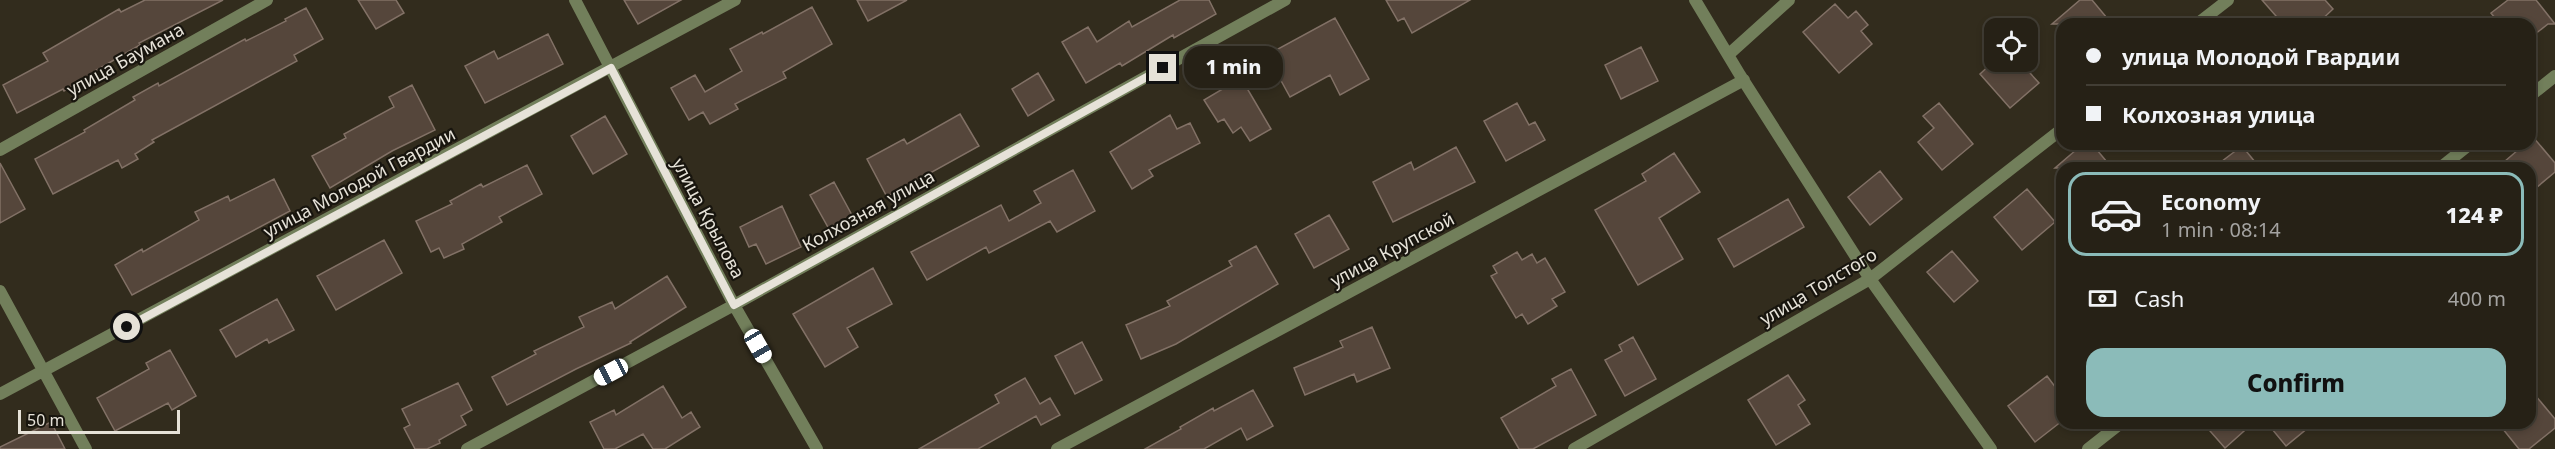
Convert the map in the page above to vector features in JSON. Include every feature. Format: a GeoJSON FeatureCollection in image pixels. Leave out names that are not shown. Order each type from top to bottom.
{"type":"FeatureCollection","features":[{"type":"Feature","properties":{"kind":"street","name":"улица Баумана"},"geometry":{"type":"LineString","coordinates":[[0,150],[267,0]]}},
{"type":"Feature","properties":{"kind":"street","name":"улица Крылова"},"geometry":{"type":"LineString","coordinates":[[575,0],[734,305],[817,449]]}},
{"type":"Feature","properties":{"kind":"street","name":"улица Молодой Гвардии"},"geometry":{"type":"LineString","coordinates":[[0,394],[735,0]]}},
{"type":"Feature","properties":{"kind":"street","name":"Колхозная улица"},"geometry":{"type":"LineString","coordinates":[[467,449],[734,305],[1285,0]]}},
{"type":"Feature","properties":{"kind":"street"},"geometry":{"type":"LineString","coordinates":[[1695,0],[1743,80],[1870,279],[1991,449]]}},
{"type":"Feature","properties":{"kind":"street"},"geometry":{"type":"LineString","coordinates":[[1728,55],[1789,0]]}},
{"type":"Feature","properties":{"kind":"street"},"geometry":{"type":"LineString","coordinates":[[2205,18],[2228,0]]}},
{"type":"Feature","properties":{"kind":"street"},"geometry":{"type":"LineString","coordinates":[[2536,91],[2555,76]]}},
{"type":"Feature","properties":{"kind":"street","name":"улица Крупской"},"geometry":{"type":"LineString","coordinates":[[1057,449],[1743,80]]}},
{"type":"Feature","properties":{"kind":"street","name":"улица Толстого"},"geometry":{"type":"LineString","coordinates":[[1574,449],[1870,279],[2056,134]]}},
{"type":"Feature","properties":{"kind":"street"},"geometry":{"type":"LineString","coordinates":[[2448,162],[2462,150]]}},
{"type":"Feature","properties":{"kind":"street"},"geometry":{"type":"LineString","coordinates":[[0,291],[86,449]]}},
{"type":"Feature","properties":{"kind":"street"},"geometry":{"type":"LineString","coordinates":[[2088,449],[2113,429]]}},
{"type":"Feature","properties":{"kind":"building"},"geometry":{"type":"Polygon","coordinates":[[[145,0],[223,0],[139,43],[140,45],[95,71],[97,73],[17,113],[3,85],[48,61],[43,53],[119,9],[121,12],[145,0]]]}},
{"type":"Feature","properties":{"kind":"building"},"geometry":{"type":"Polygon","coordinates":[[[358,0],[396,0],[404,13],[376,29],[358,0]]]}},
{"type":"Feature","properties":{"kind":"building"},"geometry":{"type":"Polygon","coordinates":[[[624,0],[681,0],[638,24],[624,0]]]}},
{"type":"Feature","properties":{"kind":"building"},"geometry":{"type":"Polygon","coordinates":[[[857,0],[907,0],[868,21],[857,0]]]}},
{"type":"Feature","properties":{"kind":"building"},"geometry":{"type":"Polygon","coordinates":[[[1180,0],[1209,0],[1216,14],[1174,38],[1173,35],[1122,66],[1120,63],[1086,83],[1062,42],[1088,27],[1097,42],[1129,21],[1132,27],[1180,0]]]}},
{"type":"Feature","properties":{"kind":"building"},"geometry":{"type":"Polygon","coordinates":[[[1386,0],[1470,0],[1412,33],[1404,18],[1398,21],[1386,0]]]}},
{"type":"Feature","properties":{"kind":"building"},"geometry":{"type":"Polygon","coordinates":[[[2080,0],[2092,0],[2107,18],[2059,18],[2080,0]]]}},
{"type":"Feature","properties":{"kind":"building"},"geometry":{"type":"Polygon","coordinates":[[[2262,0],[2325,0],[2333,9],[2323,18],[2278,18],[2262,0]]]}},
{"type":"Feature","properties":{"kind":"building"},"geometry":{"type":"Polygon","coordinates":[[[2508,0],[2536,0],[2555,24],[2548,24],[2536,33],[2536,18],[2495,18],[2491,13],[2508,0]]]}},
{"type":"Feature","properties":{"kind":"building"},"geometry":{"type":"Polygon","coordinates":[[[1835,4],[1848,18],[1856,11],[1868,25],[1861,31],[1872,44],[1839,73],[1803,32],[1835,4]]]}},
{"type":"Feature","properties":{"kind":"building"},"geometry":{"type":"Polygon","coordinates":[[[812,7],[832,44],[783,72],[786,78],[735,104],[738,109],[710,124],[703,112],[689,120],[671,88],[695,75],[705,92],[742,71],[730,49],[812,7]]]}},
{"type":"Feature","properties":{"kind":"building"},"geometry":{"type":"Polygon","coordinates":[[[306,8],[323,39],[294,55],[297,61],[152,140],[154,142],[135,154],[138,159],[122,168],[118,160],[53,194],[35,159],[85,132],[84,130],[135,100],[133,97],[158,83],[159,86],[245,39],[246,41],[286,21],[285,19],[306,8]]]}},
{"type":"Feature","properties":{"kind":"building"},"geometry":{"type":"Polygon","coordinates":[[[1335,18],[1369,79],[1340,95],[1330,75],[1290,97],[1267,55],[1335,18]]]}},
{"type":"Feature","properties":{"kind":"building"},"geometry":{"type":"Polygon","coordinates":[[[548,34],[563,64],[485,103],[465,66],[494,51],[498,59],[548,34]]]}},
{"type":"Feature","properties":{"kind":"building"},"geometry":{"type":"Polygon","coordinates":[[[1641,47],[1658,81],[1621,99],[1605,65],[1641,47]]]}},
{"type":"Feature","properties":{"kind":"building"},"geometry":{"type":"Polygon","coordinates":[[[1984,70],[2029,72],[2039,83],[2010,108],[1980,74],[1984,70]]]}},
{"type":"Feature","properties":{"kind":"building"},"geometry":{"type":"Polygon","coordinates":[[[1038,73],[1054,100],[1028,116],[1012,89],[1038,73]]]}},
{"type":"Feature","properties":{"kind":"building"},"geometry":{"type":"Polygon","coordinates":[[[1241,78],[1271,129],[1250,141],[1241,127],[1233,133],[1224,119],[1218,122],[1204,100],[1241,78]]]}},
{"type":"Feature","properties":{"kind":"building"},"geometry":{"type":"Polygon","coordinates":[[[412,85],[435,130],[392,151],[330,188],[312,156],[346,138],[344,134],[394,107],[389,97],[412,85]]]}},
{"type":"Feature","properties":{"kind":"building"},"geometry":{"type":"Polygon","coordinates":[[[1517,103],[1529,125],[1535,122],[1545,140],[1506,161],[1484,121],[1517,103]]]}},
{"type":"Feature","properties":{"kind":"building"},"geometry":{"type":"Polygon","coordinates":[[[1939,103],[1973,144],[1942,170],[1918,142],[1934,128],[1923,116],[1939,103]]]}},
{"type":"Feature","properties":{"kind":"building"},"geometry":{"type":"Polygon","coordinates":[[[960,114],[979,146],[887,197],[867,159],[904,139],[907,144],[960,114]]]}},
{"type":"Feature","properties":{"kind":"building"},"geometry":{"type":"Polygon","coordinates":[[[1170,115],[1177,129],[1190,123],[1200,143],[1149,170],[1153,176],[1132,189],[1110,152],[1170,115]]]}},
{"type":"Feature","properties":{"kind":"building"},"geometry":{"type":"Polygon","coordinates":[[[605,116],[627,154],[593,174],[571,136],[605,116]]]}},
{"type":"Feature","properties":{"kind":"building"},"geometry":{"type":"Polygon","coordinates":[[[2536,141],[2555,163],[2555,172],[2536,188],[2536,162],[2504,162],[2518,150],[2536,150],[2536,141]]]}},
{"type":"Feature","properties":{"kind":"building"},"geometry":{"type":"Polygon","coordinates":[[[1456,147],[1475,182],[1393,222],[1373,182],[1411,162],[1414,170],[1456,147]]]}},
{"type":"Feature","properties":{"kind":"building"},"geometry":{"type":"Polygon","coordinates":[[[2076,150],[2097,150],[2107,162],[2062,162],[2076,150]]]}},
{"type":"Feature","properties":{"kind":"building"},"geometry":{"type":"Polygon","coordinates":[[[2237,150],[2245,150],[2255,162],[2221,162],[2237,150]]]}},
{"type":"Feature","properties":{"kind":"building"},"geometry":{"type":"Polygon","coordinates":[[[1674,153],[1700,192],[1659,218],[1683,259],[1638,285],[1595,210],[1646,181],[1642,174],[1674,153]]]}},
{"type":"Feature","properties":{"kind":"building"},"geometry":{"type":"Polygon","coordinates":[[[0,163],[25,209],[0,223],[0,163]]]}},
{"type":"Feature","properties":{"kind":"building"},"geometry":{"type":"Polygon","coordinates":[[[527,165],[542,194],[499,217],[502,222],[462,244],[464,249],[444,258],[439,248],[431,252],[416,221],[452,204],[450,201],[481,184],[483,187],[527,165]]]}},
{"type":"Feature","properties":{"kind":"building"},"geometry":{"type":"Polygon","coordinates":[[[1073,170],[1095,211],[1057,232],[1050,221],[989,253],[986,247],[927,280],[911,252],[1001,205],[1009,221],[1041,203],[1034,191],[1073,170]]]}},
{"type":"Feature","properties":{"kind":"building"},"geometry":{"type":"Polygon","coordinates":[[[1880,171],[1902,199],[1870,225],[1848,197],[1880,171]]]}},
{"type":"Feature","properties":{"kind":"building"},"geometry":{"type":"Polygon","coordinates":[[[274,179],[290,211],[132,295],[115,265],[199,220],[195,212],[228,196],[230,201],[274,179]]]}},
{"type":"Feature","properties":{"kind":"building"},"geometry":{"type":"Polygon","coordinates":[[[834,182],[853,217],[829,229],[810,195],[834,182]]]}},
{"type":"Feature","properties":{"kind":"building"},"geometry":{"type":"Polygon","coordinates":[[[2027,189],[2055,222],[2022,250],[1994,217],[2027,189]]]}},
{"type":"Feature","properties":{"kind":"building"},"geometry":{"type":"Polygon","coordinates":[[[1788,199],[1804,227],[1734,267],[1718,239],[1788,199]]]}},
{"type":"Feature","properties":{"kind":"building"},"geometry":{"type":"Polygon","coordinates":[[[782,206],[801,247],[766,264],[756,244],[749,247],[740,227],[782,206]]]}},
{"type":"Feature","properties":{"kind":"building"},"geometry":{"type":"Polygon","coordinates":[[[1329,215],[1349,249],[1314,268],[1295,234],[1329,215]]]}},
{"type":"Feature","properties":{"kind":"building"},"geometry":{"type":"Polygon","coordinates":[[[384,240],[402,273],[336,310],[317,276],[384,240]]]}},
{"type":"Feature","properties":{"kind":"building"},"geometry":{"type":"Polygon","coordinates":[[[1256,246],[1278,284],[1176,344],[1141,359],[1126,325],[1170,306],[1167,301],[1232,266],[1229,261],[1256,246]]]}},
{"type":"Feature","properties":{"kind":"building"},"geometry":{"type":"Polygon","coordinates":[[[1952,251],[1978,281],[1954,302],[1927,272],[1952,251]]]}},
{"type":"Feature","properties":{"kind":"building"},"geometry":{"type":"Polygon","coordinates":[[[1517,252],[1522,260],[1532,254],[1537,263],[1545,258],[1565,292],[1552,299],[1557,306],[1528,324],[1522,314],[1516,318],[1491,276],[1497,273],[1493,266],[1517,252]]]}},
{"type":"Feature","properties":{"kind":"building"},"geometry":{"type":"Polygon","coordinates":[[[873,268],[892,304],[847,328],[858,347],[825,367],[793,314],[873,268]]]}},
{"type":"Feature","properties":{"kind":"building"},"geometry":{"type":"Polygon","coordinates":[[[667,276],[686,307],[631,343],[507,405],[492,377],[536,354],[534,351],[584,327],[579,317],[612,302],[615,309],[667,276]]]}},
{"type":"Feature","properties":{"kind":"building"},"geometry":{"type":"Polygon","coordinates":[[[277,299],[294,330],[269,343],[267,339],[236,357],[220,330],[277,299]]]}},
{"type":"Feature","properties":{"kind":"building"},"geometry":{"type":"Polygon","coordinates":[[[1372,327],[1390,368],[1357,382],[1354,374],[1305,395],[1294,368],[1343,347],[1340,341],[1372,327]]]}},
{"type":"Feature","properties":{"kind":"building"},"geometry":{"type":"Polygon","coordinates":[[[1633,337],[1656,379],[1625,396],[1605,360],[1622,351],[1619,345],[1633,337]]]}},
{"type":"Feature","properties":{"kind":"building"},"geometry":{"type":"Polygon","coordinates":[[[1082,342],[1102,380],[1075,394],[1055,356],[1082,342]]]}},
{"type":"Feature","properties":{"kind":"building"},"geometry":{"type":"Polygon","coordinates":[[[170,350],[196,396],[172,410],[168,403],[115,431],[97,398],[149,369],[146,363],[170,350]]]}},
{"type":"Feature","properties":{"kind":"building"},"geometry":{"type":"Polygon","coordinates":[[[1571,369],[1596,415],[1533,449],[1519,449],[1501,418],[1556,386],[1552,379],[1571,369]]]}},
{"type":"Feature","properties":{"kind":"building"},"geometry":{"type":"Polygon","coordinates":[[[1788,375],[1805,400],[1798,405],[1810,424],[1776,445],[1748,400],[1788,375]]]}},
{"type":"Feature","properties":{"kind":"building"},"geometry":{"type":"Polygon","coordinates":[[[2047,376],[2056,388],[2056,426],[2035,442],[2008,406],[2047,376]]]}},
{"type":"Feature","properties":{"kind":"building"},"geometry":{"type":"Polygon","coordinates":[[[1025,378],[1040,404],[1050,398],[1060,415],[1041,425],[1036,416],[978,449],[919,449],[999,403],[995,395],[1025,378]]]}},
{"type":"Feature","properties":{"kind":"building"},"geometry":{"type":"Polygon","coordinates":[[[458,383],[472,410],[461,416],[466,425],[439,440],[440,443],[427,449],[415,449],[404,428],[410,425],[402,409],[458,383]]]}},
{"type":"Feature","properties":{"kind":"building"},"geometry":{"type":"Polygon","coordinates":[[[663,386],[682,418],[691,412],[700,427],[665,449],[653,449],[643,434],[615,449],[604,449],[590,422],[614,410],[616,415],[663,386]]]}},
{"type":"Feature","properties":{"kind":"building"},"geometry":{"type":"Polygon","coordinates":[[[1253,390],[1273,426],[1247,440],[1241,428],[1204,449],[1145,449],[1213,408],[1214,411],[1253,390]]]}},
{"type":"Feature","properties":{"kind":"building"},"geometry":{"type":"Polygon","coordinates":[[[2536,396],[2555,419],[2555,428],[2529,449],[2519,449],[2503,429],[2536,429],[2536,396]]]}},
{"type":"Feature","properties":{"kind":"building"},"geometry":{"type":"Polygon","coordinates":[[[51,422],[65,449],[0,449],[0,447],[51,422]]]}},
{"type":"Feature","properties":{"kind":"building"},"geometry":{"type":"Polygon","coordinates":[[[2208,429],[2246,429],[2225,448],[2208,429]]]}},
{"type":"Feature","properties":{"kind":"building"},"geometry":{"type":"Polygon","coordinates":[[[2272,429],[2307,429],[2286,446],[2272,429]]]}},
{"type":"Feature","properties":{"kind":"route"},"geometry":{"type":"LineString","coordinates":[[127,327],[611,68],[734,305],[1163,68]]}}]}
